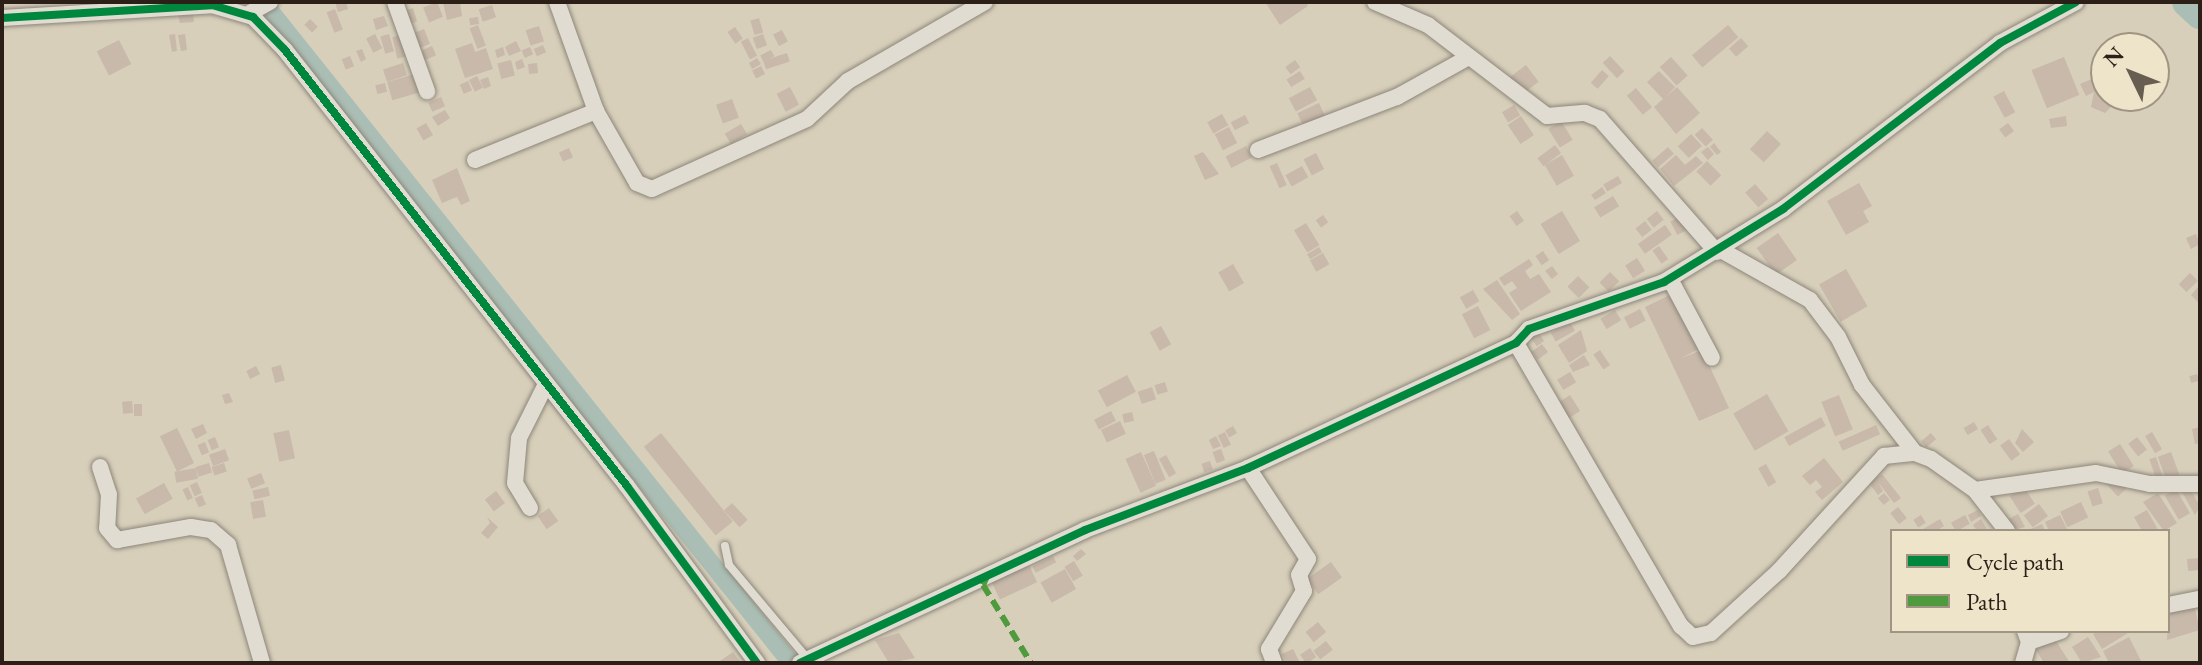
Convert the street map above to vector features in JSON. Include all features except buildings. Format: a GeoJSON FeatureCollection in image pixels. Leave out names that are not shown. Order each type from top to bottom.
{"type":"FeatureCollection","features":[{"type":"Feature","properties":{"kind":"street"},"geometry":{"type":"LineString","coordinates":[[395,2],[427,91]]}},
{"type":"Feature","properties":{"kind":"street"},"geometry":{"type":"LineString","coordinates":[[557,2],[596,111],[637,183],[652,189],[807,119],[848,81],[985,2]]}},
{"type":"Feature","properties":{"kind":"street"},"geometry":{"type":"LineString","coordinates":[[1375,2],[1428,25],[1547,116],[1585,113],[1600,119],[1719,251],[1810,300],[1838,337],[1862,385],[1915,453],[1975,490],[2005,529]]}},
{"type":"Feature","properties":{"kind":"street"},"geometry":{"type":"LineString","coordinates":[[803,661],[1085,530],[1248,468],[1404,390],[1516,343],[1529,329],[1670,279],[1783,209],[2000,43],[2076,2]]}},
{"type":"Feature","properties":{"kind":"street"},"geometry":{"type":"LineString","coordinates":[[2,18],[212,5],[253,9],[704,585],[757,663]]}},
{"type":"Feature","properties":{"kind":"street"},"geometry":{"type":"LineString","coordinates":[[1258,150],[1397,97],[1469,57]]}},
{"type":"Feature","properties":{"kind":"street"},"geometry":{"type":"LineString","coordinates":[[475,160],[596,111]]}},
{"type":"Feature","properties":{"kind":"street"},"geometry":{"type":"LineString","coordinates":[[1670,279],[1712,358]]}},
{"type":"Feature","properties":{"kind":"street"},"geometry":{"type":"LineString","coordinates":[[1516,343],[1681,626],[1693,637],[1711,633],[1779,571],[1884,456],[1915,453]]}},
{"type":"Feature","properties":{"kind":"street"},"geometry":{"type":"LineString","coordinates":[[530,508],[515,483],[519,438],[546,384]]}},
{"type":"Feature","properties":{"kind":"street"},"geometry":{"type":"LineString","coordinates":[[100,467],[109,494],[107,528],[117,540],[191,527],[211,530],[228,545],[262,663]]}},
{"type":"Feature","properties":{"kind":"street"},"geometry":{"type":"LineString","coordinates":[[1248,468],[1308,559],[1299,575],[1304,591],[1269,649],[1274,663]]}},
{"type":"Feature","properties":{"kind":"street"},"geometry":{"type":"LineString","coordinates":[[1975,490],[2096,473],[2150,484],[2200,484]]}},
{"type":"Feature","properties":{"kind":"street"},"geometry":{"type":"LineString","coordinates":[[2170,605],[2200,599]]}},
{"type":"Feature","properties":{"kind":"street"},"geometry":{"type":"LineString","coordinates":[[2023,663],[2027,636],[2047,633]]}},
{"type":"Feature","properties":{"kind":"lane"},"geometry":{"type":"LineString","coordinates":[[725,546],[729,565],[803,661]]}},
{"type":"Feature","properties":{"kind":"waterway"},"geometry":{"type":"LineString","coordinates":[[263,2],[791,663]]}},
{"type":"Feature","properties":{"kind":"waterway"},"geometry":{"type":"LineString","coordinates":[[2187,2],[2200,14]]}},
{"type":"Feature","properties":{"kind":"marked path"},"geometry":{"type":"LineString","coordinates":[[988,574],[983,585],[1031,663]]}},
{"type":"Feature","properties":{"kind":"cycle path"},"geometry":{"type":"LineString","coordinates":[[800,663],[1085,530],[1248,468],[1516,343],[1529,329],[1664,282],[1783,209],[2000,43],[2076,2]]}},
{"type":"Feature","properties":{"kind":"cycle path"},"geometry":{"type":"LineString","coordinates":[[2,18],[212,5],[253,17],[285,50],[627,486],[757,663]]}}]}
